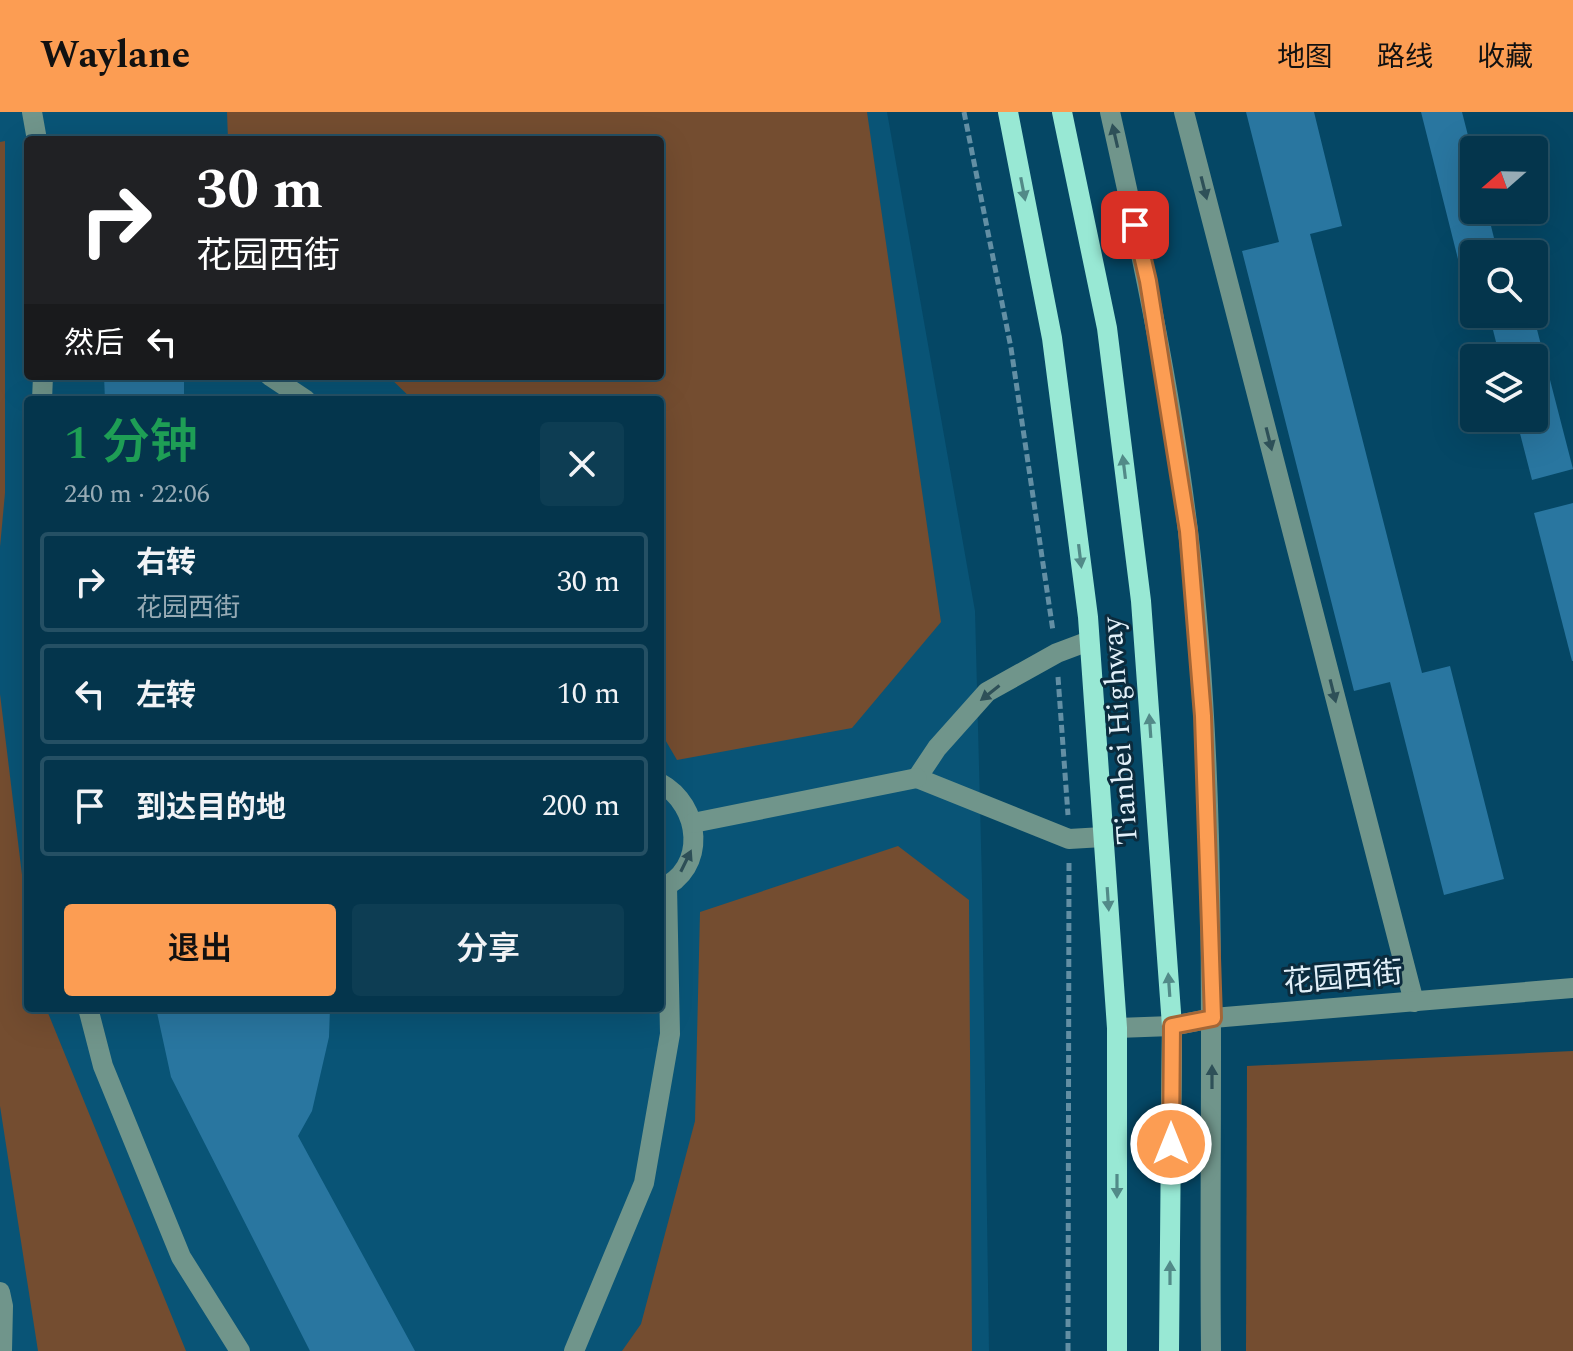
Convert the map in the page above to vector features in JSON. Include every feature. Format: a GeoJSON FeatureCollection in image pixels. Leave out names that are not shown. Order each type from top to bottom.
{"type":"FeatureCollection","features":[{"type":"Feature","properties":{"kind":"main road","name":"Tianbei Highway"},"geometry":{"type":"LineString","coordinates":[[1008,112],[1052,338],[1089,641],[1117,1028],[1117,1351]]}},
{"type":"Feature","properties":{"kind":"main road","name":"Tianbei Highway"},"geometry":{"type":"LineString","coordinates":[[1062,112],[1107,328],[1137,570],[1172,1026],[1169,1351]]}},
{"type":"Feature","properties":{"kind":"street"},"geometry":{"type":"LineString","coordinates":[[32,112],[36,136]]}},
{"type":"Feature","properties":{"kind":"street"},"geometry":{"type":"LineString","coordinates":[[1110,112],[1148,281],[1188,531],[1203,716],[1213,1018],[1211,1351]]}},
{"type":"Feature","properties":{"kind":"street"},"geometry":{"type":"LineString","coordinates":[[1184,112],[1414,1002]]}},
{"type":"Feature","properties":{"kind":"street"},"geometry":{"type":"LineString","coordinates":[[276,380],[300,396]]}},
{"type":"Feature","properties":{"kind":"street"},"geometry":{"type":"LineString","coordinates":[[917,778],[937,748],[987,692],[1057,653],[1089,641]]}},
{"type":"Feature","properties":{"kind":"street"},"geometry":{"type":"LineString","coordinates":[[693,823],[917,778],[1069,839],[1103,837]]}},
{"type":"Feature","properties":{"kind":"street"},"geometry":{"type":"LineString","coordinates":[[574,1351],[644,1183],[670,1034],[664,887],[678,877],[692,854],[693,823],[685,805],[664,785]]}},
{"type":"Feature","properties":{"kind":"street","name":"花园西街"},"geometry":{"type":"LineString","coordinates":[[1117,1028],[1172,1026],[1213,1018],[1573,988]]}},
{"type":"Feature","properties":{"kind":"street"},"geometry":{"type":"LineString","coordinates":[[89,1012],[103,1066],[181,1257],[240,1351]]}},
{"type":"Feature","properties":{"kind":"street"},"geometry":{"type":"LineString","coordinates":[[0,1292],[3,1306],[2,1351]]}},
{"type":"Feature","properties":{"kind":"path"},"geometry":{"type":"LineString","coordinates":[[964,112],[1011,348],[1057,653],[1069,839],[1068,1351]]}},
{"type":"Feature","properties":{"kind":"shaded area"},"geometry":{"type":"Polygon","coordinates":[[[0,112],[887,112],[975,611],[989,1351],[0,1351],[0,112]]]}},
{"type":"Feature","properties":{"kind":"shaded area"},"geometry":{"type":"Polygon","coordinates":[[[227,112],[867,112],[941,622],[852,728],[677,760],[664,738],[664,396],[409,396],[392,380],[664,380],[664,136],[228,136],[227,112]]]}},
{"type":"Feature","properties":{"kind":"shaded area"},"geometry":{"type":"Polygon","coordinates":[[[5,141],[5,493],[0,547],[0,142],[5,141]]]}},
{"type":"Feature","properties":{"kind":"shaded area"},"geometry":{"type":"Polygon","coordinates":[[[0,694],[24,891],[24,1012],[48,1012],[186,1351],[38,1351],[0,1106],[0,694]]]}},
{"type":"Feature","properties":{"kind":"shaded area"},"geometry":{"type":"Polygon","coordinates":[[[898,846],[969,900],[972,1351],[622,1351],[641,1324],[695,1121],[700,912],[898,846]]]}},
{"type":"Feature","properties":{"kind":"shaded area"},"geometry":{"type":"Polygon","coordinates":[[[1573,1051],[1573,1351],[1246,1351],[1247,1066],[1573,1051]]]}},
{"type":"Feature","properties":{"kind":"building"},"geometry":{"type":"Polygon","coordinates":[[[1246,112],[1314,112],[1342,226],[1310,234],[1422,673],[1450,666],[1504,879],[1444,895],[1390,682],[1354,691],[1242,251],[1279,242],[1246,112]]]}},
{"type":"Feature","properties":{"kind":"building"},"geometry":{"type":"Polygon","coordinates":[[[1421,112],[1462,112],[1468,136],[1460,136],[1460,224],[1490,224],[1494,240],[1460,240],[1460,267],[1421,112]]]}},
{"type":"Feature","properties":{"kind":"building"},"geometry":{"type":"Polygon","coordinates":[[[1492,328],[1537,328],[1541,344],[1496,344],[1492,328]]]}},
{"type":"Feature","properties":{"kind":"building"},"geometry":{"type":"Polygon","coordinates":[[[1548,372],[1573,469],[1532,480],[1520,432],[1548,432],[1548,372]]]}},
{"type":"Feature","properties":{"kind":"building"},"geometry":{"type":"Polygon","coordinates":[[[104,380],[184,380],[184,396],[105,396],[104,380]]]}},
{"type":"Feature","properties":{"kind":"building"},"geometry":{"type":"Polygon","coordinates":[[[1573,503],[1573,661],[1572,661],[1534,513],[1573,503]]]}},
{"type":"Feature","properties":{"kind":"building"},"geometry":{"type":"Polygon","coordinates":[[[157,1012],[330,1012],[329,1037],[312,1111],[298,1136],[415,1351],[310,1351],[171,1077],[157,1012]]]}},
{"type":"Feature","properties":{"kind":"route"},"geometry":{"type":"LineString","coordinates":[[1135,225],[1148,281],[1188,531],[1203,716],[1213,1018],[1172,1026],[1171,1144]]}}]}
